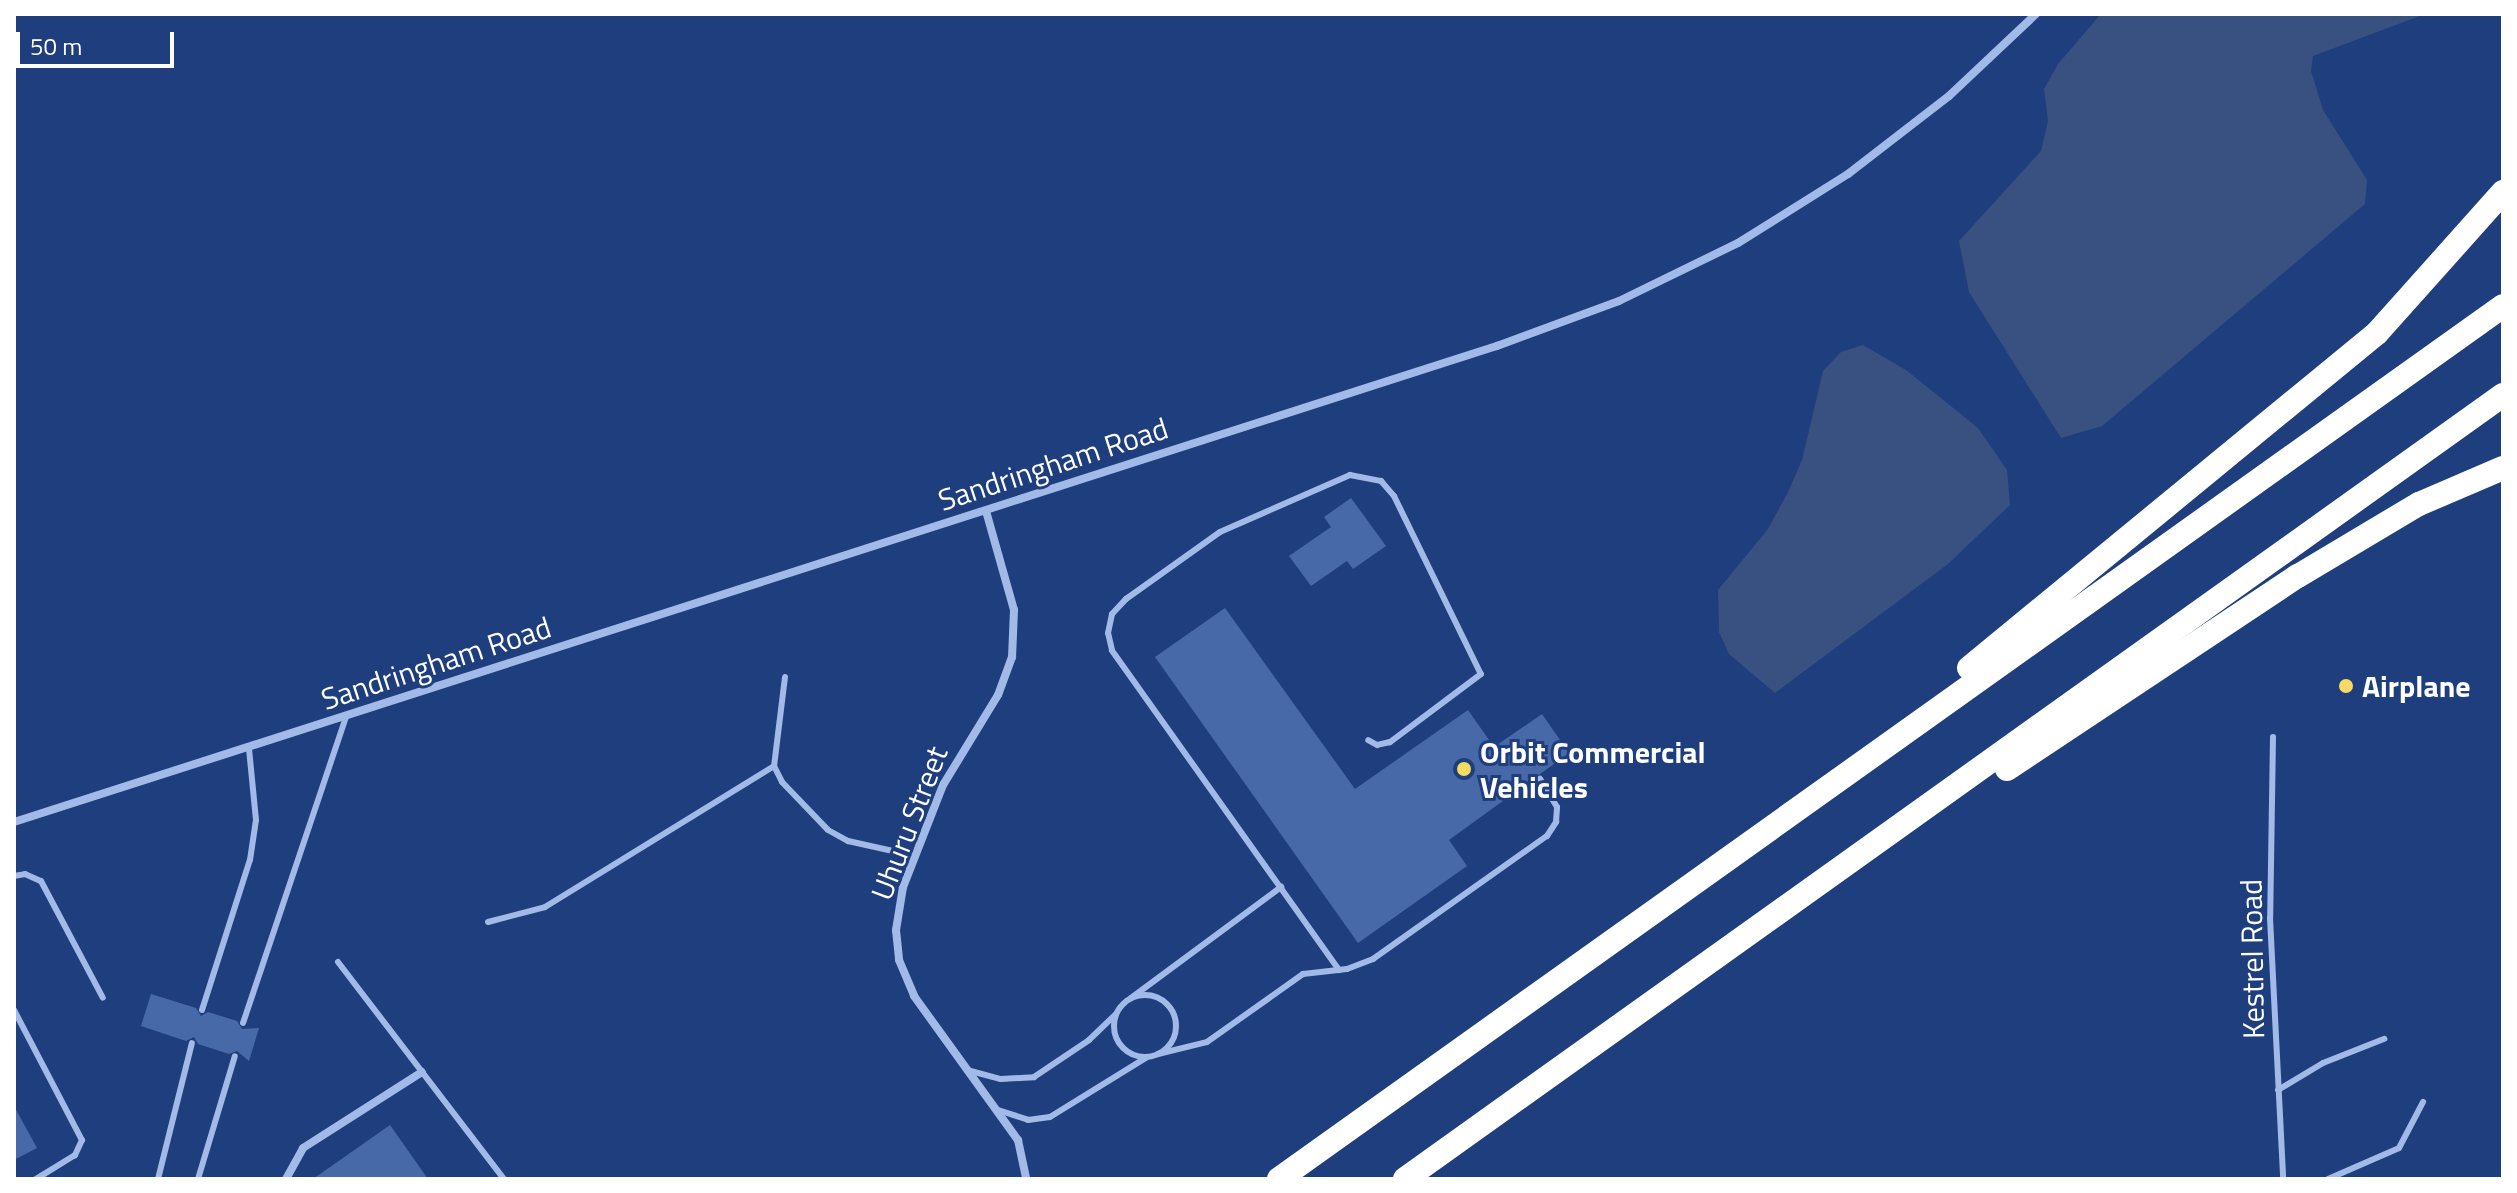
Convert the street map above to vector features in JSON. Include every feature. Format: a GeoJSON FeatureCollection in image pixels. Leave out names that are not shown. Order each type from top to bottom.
{"type":"FeatureCollection","features":[{"type":"Feature","properties":{"kind":"highway"},"geometry":{"type":"LineString","coordinates":[[1719,865],[2088,574],[2366,343],[2444,263],[2503,192]]}},
{"type":"Feature","properties":{"kind":"highway"},"geometry":{"type":"LineString","coordinates":[[1279,1179],[2503,306]]}},
{"type":"Feature","properties":{"kind":"highway"},"geometry":{"type":"LineString","coordinates":[[1405,1179],[2503,395]]}},
{"type":"Feature","properties":{"kind":"highway"},"geometry":{"type":"LineString","coordinates":[[1726,950],[2298,576],[2419,504],[2503,468]]}},
{"type":"Feature","properties":{"kind":"street","name":"Sandringham Road"},"geometry":{"type":"LineString","coordinates":[[14,822],[1558,325],[1679,273],[1794,210],[1866,162],[1949,96],[2036,14]]}},
{"type":"Feature","properties":{"kind":"street","name":"Uhuru Street"},"geometry":{"type":"LineString","coordinates":[[986,511],[1014,610],[1012,657],[998,695],[952,765],[915,856],[897,916],[899,960],[914,996],[1018,1140],[1026,1179]]}},
{"type":"Feature","properties":{"kind":"street"},"geometry":{"type":"LineString","coordinates":[[286,1179],[303,1148],[422,1072]]}},
{"type":"Feature","properties":{"kind":"lane"},"geometry":{"type":"LineString","coordinates":[[1339,970],[1112,650],[1108,633],[1112,614],[1126,599],[1220,532],[1350,475],[1381,481],[1394,496],[1481,674],[1390,742],[1377,745],[1368,740]]}},
{"type":"Feature","properties":{"kind":"lane"},"geometry":{"type":"LineString","coordinates":[[785,677],[774,766],[828,830],[848,841],[915,856]]}},
{"type":"Feature","properties":{"kind":"lane"},"geometry":{"type":"LineString","coordinates":[[243,1023],[346,717]]}},
{"type":"Feature","properties":{"kind":"lane","name":"Kestrel Road"},"geometry":{"type":"LineString","coordinates":[[2273,737],[2270,918],[2283,1179]]}},
{"type":"Feature","properties":{"kind":"lane"},"geometry":{"type":"LineString","coordinates":[[202,1010],[250,860],[256,820],[249,748]]}},
{"type":"Feature","properties":{"kind":"lane"},"geometry":{"type":"LineString","coordinates":[[488,922],[545,907],[774,766]]}},
{"type":"Feature","properties":{"kind":"lane"},"geometry":{"type":"LineString","coordinates":[[995,1108],[1018,1118],[1050,1117],[1147,1057],[1207,1042],[1303,974],[1339,970],[1373,959],[1547,836],[1556,822],[1557,807],[1540,779]]}},
{"type":"Feature","properties":{"kind":"lane"},"geometry":{"type":"LineString","coordinates":[[14,876],[34,875],[41,881],[103,998]]}},
{"type":"Feature","properties":{"kind":"lane"},"geometry":{"type":"LineString","coordinates":[[967,1070],[1001,1079],[1034,1077],[1089,1040],[1131,998],[1281,887]]}},
{"type":"Feature","properties":{"kind":"lane"},"geometry":{"type":"LineString","coordinates":[[338,962],[504,1179]]}},
{"type":"Feature","properties":{"kind":"lane"},"geometry":{"type":"LineString","coordinates":[[1131,998],[1153,995],[1176,1017],[1174,1039],[1158,1054]]}},
{"type":"Feature","properties":{"kind":"lane"},"geometry":{"type":"LineString","coordinates":[[14,1010],[82,1140],[75,1155],[36,1179]]}},
{"type":"Feature","properties":{"kind":"lane"},"geometry":{"type":"LineString","coordinates":[[1116,1014],[1120,1043],[1147,1057]]}},
{"type":"Feature","properties":{"kind":"lane"},"geometry":{"type":"LineString","coordinates":[[2278,1090],[2323,1063],[2384,1039]]}},
{"type":"Feature","properties":{"kind":"lane"},"geometry":{"type":"LineString","coordinates":[[158,1179],[192,1043]]}},
{"type":"Feature","properties":{"kind":"lane"},"geometry":{"type":"LineString","coordinates":[[198,1179],[235,1056]]}},
{"type":"Feature","properties":{"kind":"lane"},"geometry":{"type":"LineString","coordinates":[[2328,1179],[2399,1148],[2423,1102]]}},
{"type":"Feature","properties":{"kind":"water"},"geometry":{"type":"Polygon","coordinates":[[[2101,14],[2425,14],[2313,56],[2311,71],[2323,110],[2367,180],[2365,204],[2102,426],[2061,438],[1969,292],[1959,241],[2041,151],[2048,121],[2044,89],[2058,64],[2101,14]]]}},
{"type":"Feature","properties":{"kind":"water"},"geometry":{"type":"Polygon","coordinates":[[[1863,345],[1906,370],[1978,428],[2007,470],[2010,505],[1948,564],[1775,693],[1729,654],[1719,632],[1718,590],[1768,529],[1788,492],[1802,460],[1823,371],[1841,352],[1863,345]]]}},
{"type":"Feature","properties":{"kind":"building"},"geometry":{"type":"Polygon","coordinates":[[[1351,498],[1386,546],[1353,569],[1347,561],[1311,586],[1289,556],[1331,527],[1324,517],[1351,498]]]}},
{"type":"Feature","properties":{"kind":"building","name":"Orbit Commercial Vehicles"},"geometry":{"type":"Polygon","coordinates":[[[1225,608],[1355,789],[1468,710],[1494,747],[1542,714],[1569,753],[1449,840],[1467,866],[1358,943],[1155,657],[1225,608]]]}},
{"type":"Feature","properties":{"kind":"building"},"geometry":{"type":"Polygon","coordinates":[[[151,994],[196,1008],[201,1016],[208,1012],[237,1021],[242,1029],[259,1028],[249,1061],[237,1051],[229,1054],[198,1044],[194,1037],[186,1041],[141,1026],[151,994]]]}},
{"type":"Feature","properties":{"kind":"building"},"geometry":{"type":"Polygon","coordinates":[[[14,1106],[37,1148],[14,1160],[14,1106]]]}},
{"type":"Feature","properties":{"kind":"building"},"geometry":{"type":"Polygon","coordinates":[[[390,1125],[428,1179],[313,1179],[390,1125]]]}},
{"type":"Feature","properties":{"kind":"place","name":"Airplane"},"geometry":{"type":"Point","coordinates":[2346,686]}},
{"type":"Feature","properties":{"kind":"place","name":"Orbit Commercial Vehicles"},"geometry":{"type":"Point","coordinates":[1464,769]}}]}
